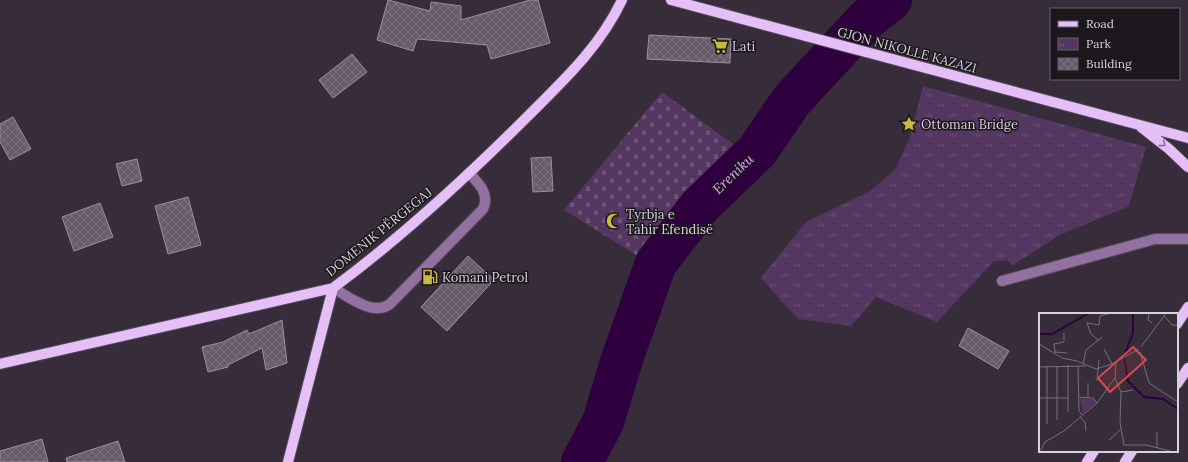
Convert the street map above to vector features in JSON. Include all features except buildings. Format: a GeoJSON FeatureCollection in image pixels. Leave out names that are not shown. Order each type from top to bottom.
{"type":"FeatureCollection","features":[{"type":"Feature","properties":{"kind":"main road","name":"DOMENIK PËRGEGAJ"},"geometry":{"type":"LineString","coordinates":[[0,364],[333,288],[368,262],[470,174],[581,63],[606,29],[622,0]]}},
{"type":"Feature","properties":{"kind":"main road","name":"GJON NIKOLLE KAZAZI"},"geometry":{"type":"LineString","coordinates":[[671,0],[1188,138]]}},
{"type":"Feature","properties":{"kind":"main road"},"geometry":{"type":"LineString","coordinates":[[1133,123],[1169,149],[1188,167]]}},
{"type":"Feature","properties":{"kind":"main road"},"geometry":{"type":"LineString","coordinates":[[288,462],[333,288]]}},
{"type":"Feature","properties":{"kind":"main road"},"geometry":{"type":"LineString","coordinates":[[1178,323],[1188,308]]}},
{"type":"Feature","properties":{"kind":"main road"},"geometry":{"type":"LineString","coordinates":[[1178,383],[1188,368]]}},
{"type":"Feature","properties":{"kind":"main road"},"geometry":{"type":"LineString","coordinates":[[1087,462],[1093,452]]}},
{"type":"Feature","properties":{"kind":"main road"},"geometry":{"type":"LineString","coordinates":[[1125,462],[1131,452]]}},
{"type":"Feature","properties":{"kind":"lane"},"geometry":{"type":"LineString","coordinates":[[333,288],[375,309],[386,307],[390,304],[483,209],[486,202],[484,192],[481,186],[470,174]]}},
{"type":"Feature","properties":{"kind":"lane"},"geometry":{"type":"LineString","coordinates":[[1002,281],[1155,239],[1188,239]]}},
{"type":"Feature","properties":{"kind":"green space"},"geometry":{"type":"Polygon","coordinates":[[[923,86],[1146,147],[1129,206],[1060,235],[1013,265],[1006,260],[993,262],[937,322],[876,297],[851,326],[798,319],[761,278],[806,222],[870,191],[895,170],[909,140],[923,86]]]}},
{"type":"Feature","properties":{"kind":"green space"},"geometry":{"type":"Polygon","coordinates":[[[662,92],[733,144],[662,271],[564,210],[662,92]]]}},
{"type":"Feature","properties":{"kind":"waterway","name":"Ereniku"},"geometry":{"type":"LineString","coordinates":[[582,462],[603,422],[622,359],[656,263],[700,206],[757,151],[792,100],[867,19],[891,0]]}},
{"type":"Feature","properties":{"kind":"place","name":"Lati"},"geometry":{"type":"Point","coordinates":[720,46]}},
{"type":"Feature","properties":{"kind":"place","name":"Ottoman Bridge"},"geometry":{"type":"Point","coordinates":[909,124]}},
{"type":"Feature","properties":{"kind":"place","name":"Tyrbja e Tahir Efendisë"},"geometry":{"type":"Point","coordinates":[614,221]}},
{"type":"Feature","properties":{"kind":"place","name":"Komani Petrol"},"geometry":{"type":"Point","coordinates":[430,277]}}]}
